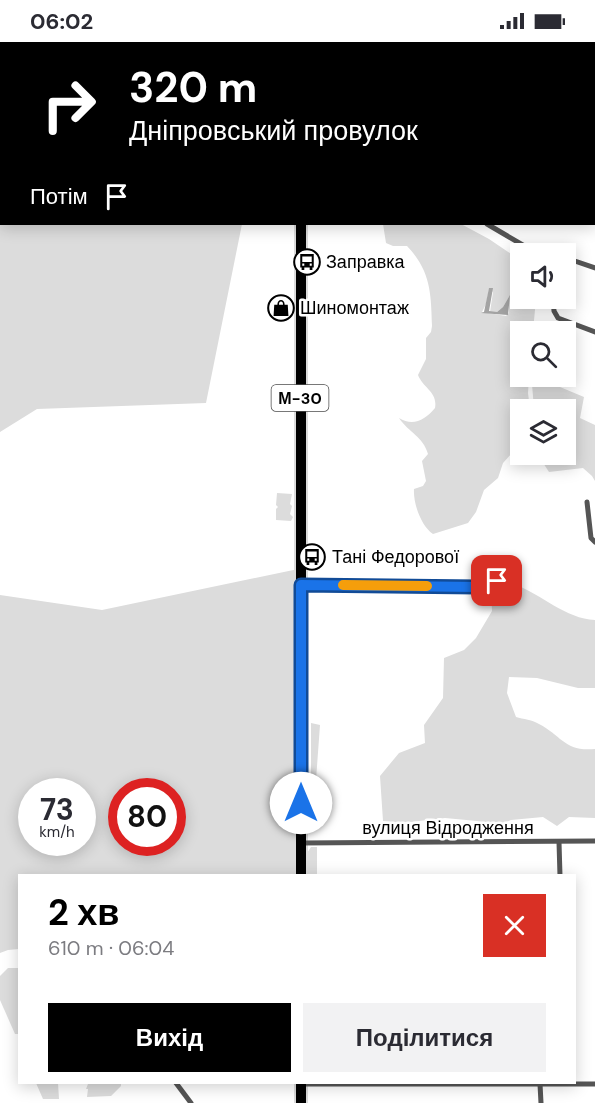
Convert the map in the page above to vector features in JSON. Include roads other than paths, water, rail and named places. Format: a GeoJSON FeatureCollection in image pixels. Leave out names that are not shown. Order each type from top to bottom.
{"type":"FeatureCollection","features":[{"type":"Feature","properties":{"kind":"highway","name":"М-30"},"geometry":{"type":"LineString","coordinates":[[301,225],[301,874]]}},
{"type":"Feature","properties":{"kind":"highway"},"geometry":{"type":"LineString","coordinates":[[301,1084],[301,1103]]}},
{"type":"Feature","properties":{"kind":"street"},"geometry":{"type":"LineString","coordinates":[[489,225],[519,243]]}},
{"type":"Feature","properties":{"kind":"street"},"geometry":{"type":"LineString","coordinates":[[576,261],[595,268]]}},
{"type":"Feature","properties":{"kind":"street"},"geometry":{"type":"LineString","coordinates":[[554,309],[558,318],[595,332]]}},
{"type":"Feature","properties":{"kind":"street"},"geometry":{"type":"LineString","coordinates":[[587,502],[591,538],[595,542]]}},
{"type":"Feature","properties":{"kind":"street"},"geometry":{"type":"LineString","coordinates":[[301,585],[478,587],[497,581]]}},
{"type":"Feature","properties":{"kind":"street","name":"вулиця Відродження"},"geometry":{"type":"LineString","coordinates":[[301,843],[595,841]]}},
{"type":"Feature","properties":{"kind":"street"},"geometry":{"type":"LineString","coordinates":[[559,842],[560,874]]}},
{"type":"Feature","properties":{"kind":"street"},"geometry":{"type":"LineString","coordinates":[[576,1083],[595,1084]]}},
{"type":"Feature","properties":{"kind":"street"},"geometry":{"type":"LineString","coordinates":[[177,1084],[191,1103]]}},
{"type":"Feature","properties":{"kind":"street"},"geometry":{"type":"LineString","coordinates":[[301,1084],[540,1084],[541,1103]]}},
{"type":"Feature","properties":{"kind":"place","name":"Заправка"},"geometry":{"type":"Point","coordinates":[307,262]}},
{"type":"Feature","properties":{"kind":"place","name":"Шиномонтаж"},"geometry":{"type":"Point","coordinates":[281,308]}},
{"type":"Feature","properties":{"kind":"place","name":"Тані Федорової"},"geometry":{"type":"Point","coordinates":[312,557]}}]}
